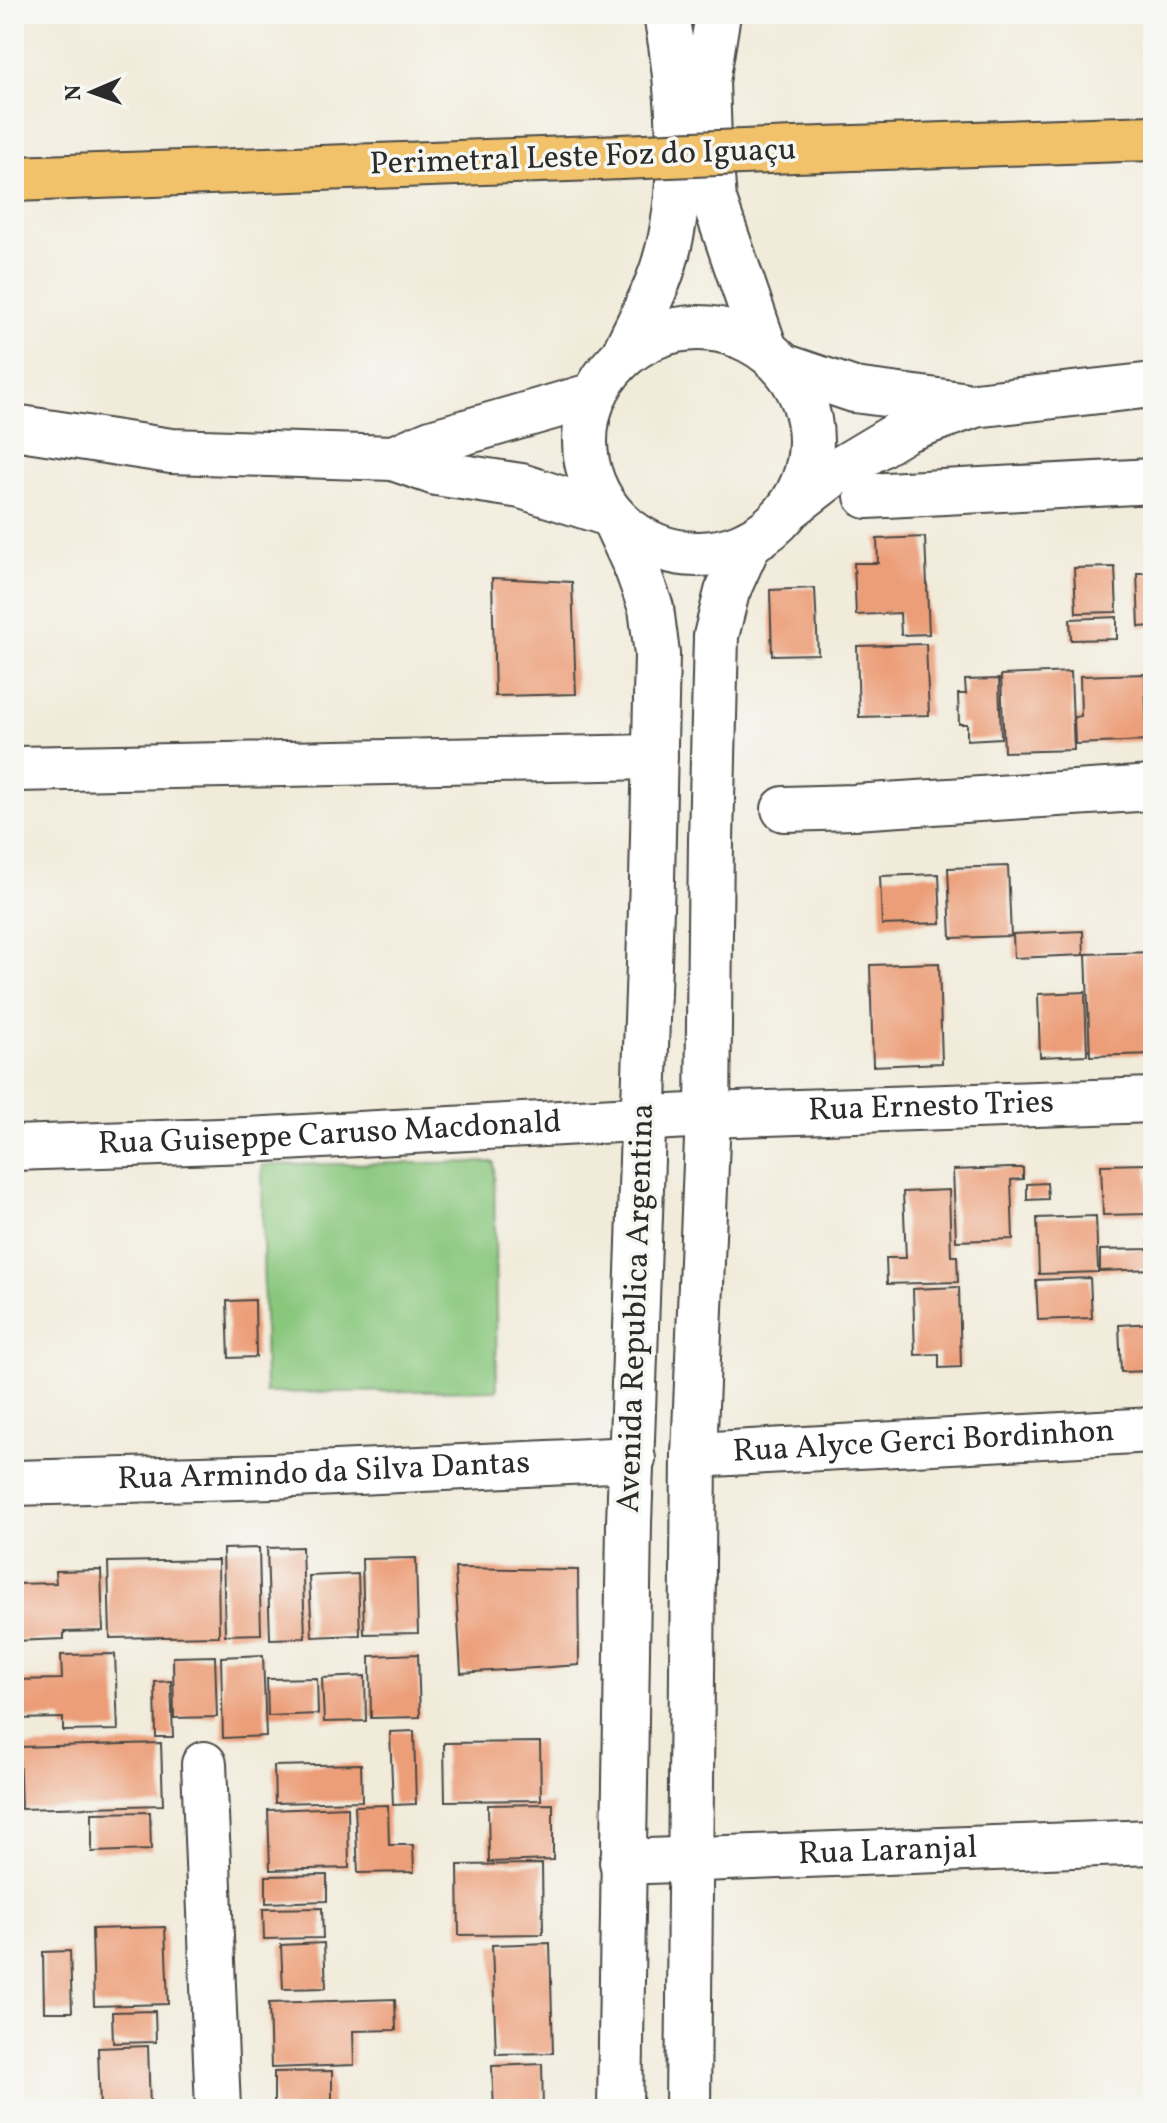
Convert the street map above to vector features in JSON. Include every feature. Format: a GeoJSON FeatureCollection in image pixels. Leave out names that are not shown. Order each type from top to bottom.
{"type":"FeatureCollection","features":[{"type":"Feature","properties":{"kind":"highway","name":"Perimetral Leste Foz do Iguaçu"},"geometry":{"type":"LineString","coordinates":[[14,179],[1153,138]]}},
{"type":"Feature","properties":{"kind":"street"},"geometry":{"type":"LineString","coordinates":[[624,354],[664,267],[674,229],[678,187],[676,79],[666,14]]}},
{"type":"Feature","properties":{"kind":"street"},"geometry":{"type":"LineString","coordinates":[[718,14],[707,82],[714,200],[774,358],[803,399],[811,436],[809,462],[802,486],[789,508]]}},
{"type":"Feature","properties":{"kind":"street"},"geometry":{"type":"LineString","coordinates":[[975,405],[854,390],[774,358],[743,336],[719,329],[693,327],[668,331],[645,340],[624,354],[607,373],[594,395],[586,420],[585,445],[593,482],[612,515],[652,545],[677,553],[702,555],[750,541],[772,527],[789,508],[840,469],[907,429],[975,405],[1153,385]]}},
{"type":"Feature","properties":{"kind":"street"},"geometry":{"type":"LineString","coordinates":[[393,458],[431,442],[594,395]]}},
{"type":"Feature","properties":{"kind":"street"},"geometry":{"type":"LineString","coordinates":[[14,427],[171,451],[393,458],[436,473],[521,486],[612,515]]}},
{"type":"Feature","properties":{"kind":"street"},"geometry":{"type":"LineString","coordinates":[[867,496],[1153,481]]}},
{"type":"Feature","properties":{"kind":"street","name":"Avenida Republica Argentina"},"geometry":{"type":"LineString","coordinates":[[612,515],[651,608],[657,654],[645,1120],[629,1523],[620,2109]]}},
{"type":"Feature","properties":{"kind":"street","name":"Avenida Republica Argentina"},"geometry":{"type":"LineString","coordinates":[[688,2109],[694,1455],[708,1115],[716,636],[727,592],[750,541]]}},
{"type":"Feature","properties":{"kind":"street"},"geometry":{"type":"LineString","coordinates":[[14,769],[655,757]]}},
{"type":"Feature","properties":{"kind":"street"},"geometry":{"type":"LineString","coordinates":[[784,809],[1153,788]]}},
{"type":"Feature","properties":{"kind":"street","name":"Rua Ernesto Tries"},"geometry":{"type":"LineString","coordinates":[[645,1120],[708,1115],[1153,1100]]}},
{"type":"Feature","properties":{"kind":"street","name":"Rua Guiseppe Caruso Macdonald"},"geometry":{"type":"LineString","coordinates":[[14,1148],[645,1120]]}},
{"type":"Feature","properties":{"kind":"street","name":"Rua Alyce Gerci Bordinhon"},"geometry":{"type":"LineString","coordinates":[[694,1455],[1153,1430]]}},
{"type":"Feature","properties":{"kind":"street","name":"Rua Armindo da Silva Dantas"},"geometry":{"type":"LineString","coordinates":[[14,1483],[288,1475],[633,1459]]}},
{"type":"Feature","properties":{"kind":"street"},"geometry":{"type":"LineString","coordinates":[[204,1764],[218,2109]]}},
{"type":"Feature","properties":{"kind":"street","name":"Rua Laranjal"},"geometry":{"type":"LineString","coordinates":[[622,1862],[1153,1842]]}},
{"type":"Feature","properties":{"kind":"green space"},"geometry":{"type":"Polygon","coordinates":[[[494,1162],[497,1390],[265,1393],[262,1165],[494,1162]]]}},
{"type":"Feature","properties":{"kind":"building"},"geometry":{"type":"Polygon","coordinates":[[[925,537],[929,634],[901,635],[900,613],[856,615],[854,563],[878,563],[877,539],[925,537]]]}},
{"type":"Feature","properties":{"kind":"building"},"geometry":{"type":"Polygon","coordinates":[[[1115,567],[1117,612],[1076,613],[1074,568],[1115,567]]]}},
{"type":"Feature","properties":{"kind":"building"},"geometry":{"type":"Polygon","coordinates":[[[1137,573],[1153,573],[1153,626],[1139,627],[1137,573]]]}},
{"type":"Feature","properties":{"kind":"building"},"geometry":{"type":"Polygon","coordinates":[[[492,578],[572,582],[576,694],[495,696],[492,578]]]}},
{"type":"Feature","properties":{"kind":"building"},"geometry":{"type":"Polygon","coordinates":[[[815,588],[818,654],[772,655],[770,590],[815,588]]]}},
{"type":"Feature","properties":{"kind":"building"},"geometry":{"type":"Polygon","coordinates":[[[1117,617],[1117,639],[1071,640],[1070,619],[1117,617]]]}},
{"type":"Feature","properties":{"kind":"building"},"geometry":{"type":"Polygon","coordinates":[[[926,644],[929,715],[859,717],[857,646],[926,644]]]}},
{"type":"Feature","properties":{"kind":"building"},"geometry":{"type":"Polygon","coordinates":[[[1071,672],[1074,750],[1004,752],[1001,675],[1071,672]]]}},
{"type":"Feature","properties":{"kind":"building"},"geometry":{"type":"Polygon","coordinates":[[[1145,674],[1147,741],[1075,744],[1074,717],[1081,716],[1080,676],[1145,674]]]}},
{"type":"Feature","properties":{"kind":"building"},"geometry":{"type":"Polygon","coordinates":[[[999,679],[1001,738],[967,740],[967,724],[959,724],[958,694],[966,694],[965,680],[999,679]]]}},
{"type":"Feature","properties":{"kind":"building"},"geometry":{"type":"Polygon","coordinates":[[[1008,866],[1011,936],[951,938],[948,868],[1008,866]]]}},
{"type":"Feature","properties":{"kind":"building"},"geometry":{"type":"Polygon","coordinates":[[[939,874],[941,923],[882,925],[880,876],[939,874]]]}},
{"type":"Feature","properties":{"kind":"building"},"geometry":{"type":"Polygon","coordinates":[[[1083,931],[1084,955],[1014,958],[1013,934],[1083,931]]]}},
{"type":"Feature","properties":{"kind":"building"},"geometry":{"type":"Polygon","coordinates":[[[1153,952],[1153,1054],[1090,1056],[1086,954],[1153,952]]]}},
{"type":"Feature","properties":{"kind":"building"},"geometry":{"type":"Polygon","coordinates":[[[939,963],[942,1063],[873,1066],[870,965],[939,963]]]}},
{"type":"Feature","properties":{"kind":"building"},"geometry":{"type":"Polygon","coordinates":[[[1085,992],[1087,1055],[1040,1057],[1038,994],[1085,992]]]}},
{"type":"Feature","properties":{"kind":"building"},"geometry":{"type":"Polygon","coordinates":[[[1147,1164],[1149,1214],[1103,1215],[1101,1165],[1147,1164]]]}},
{"type":"Feature","properties":{"kind":"building"},"geometry":{"type":"Polygon","coordinates":[[[1023,1168],[1023,1179],[1011,1180],[1013,1239],[956,1241],[953,1170],[1023,1168]]]}},
{"type":"Feature","properties":{"kind":"building"},"geometry":{"type":"Polygon","coordinates":[[[1047,1183],[1048,1199],[1027,1200],[1027,1184],[1047,1183]]]}},
{"type":"Feature","properties":{"kind":"building"},"geometry":{"type":"Polygon","coordinates":[[[949,1190],[951,1256],[957,1256],[958,1282],[887,1284],[886,1258],[906,1258],[903,1192],[949,1190]]]}},
{"type":"Feature","properties":{"kind":"building"},"geometry":{"type":"Polygon","coordinates":[[[1096,1216],[1098,1272],[1039,1274],[1037,1218],[1096,1216]]]}},
{"type":"Feature","properties":{"kind":"building"},"geometry":{"type":"Polygon","coordinates":[[[1148,1223],[1153,1223],[1153,1269],[1100,1271],[1100,1250],[1149,1249],[1148,1223]]]}},
{"type":"Feature","properties":{"kind":"building"},"geometry":{"type":"Polygon","coordinates":[[[1090,1278],[1092,1318],[1038,1320],[1036,1280],[1090,1278]]]}},
{"type":"Feature","properties":{"kind":"building"},"geometry":{"type":"Polygon","coordinates":[[[959,1287],[961,1367],[939,1368],[939,1354],[915,1355],[913,1289],[959,1287]]]}},
{"type":"Feature","properties":{"kind":"building"},"geometry":{"type":"Polygon","coordinates":[[[255,1300],[256,1357],[229,1358],[227,1301],[255,1300]]]}},
{"type":"Feature","properties":{"kind":"building"},"geometry":{"type":"Polygon","coordinates":[[[1153,1323],[1153,1371],[1121,1372],[1119,1325],[1153,1323]]]}},
{"type":"Feature","properties":{"kind":"building"},"geometry":{"type":"Polygon","coordinates":[[[302,1547],[305,1638],[270,1639],[267,1548],[302,1547]]]}},
{"type":"Feature","properties":{"kind":"building"},"geometry":{"type":"Polygon","coordinates":[[[259,1548],[261,1634],[225,1635],[223,1549],[259,1548]]]}},
{"type":"Feature","properties":{"kind":"building"},"geometry":{"type":"Polygon","coordinates":[[[416,1558],[418,1633],[364,1634],[362,1559],[416,1558]]]}},
{"type":"Feature","properties":{"kind":"building"},"geometry":{"type":"Polygon","coordinates":[[[218,1560],[219,1636],[110,1638],[108,1562],[218,1560]]]}},
{"type":"Feature","properties":{"kind":"building"},"geometry":{"type":"Polygon","coordinates":[[[455,1568],[578,1570],[579,1665],[461,1673],[455,1568]]]}},
{"type":"Feature","properties":{"kind":"building"},"geometry":{"type":"Polygon","coordinates":[[[101,1570],[103,1631],[64,1632],[64,1639],[14,1641],[14,1584],[56,1583],[55,1571],[101,1570]]]}},
{"type":"Feature","properties":{"kind":"building"},"geometry":{"type":"Polygon","coordinates":[[[358,1574],[360,1635],[312,1637],[309,1576],[358,1574]]]}},
{"type":"Feature","properties":{"kind":"building"},"geometry":{"type":"Polygon","coordinates":[[[115,1654],[118,1730],[63,1731],[63,1718],[14,1719],[14,1680],[62,1679],[61,1655],[115,1654]]]}},
{"type":"Feature","properties":{"kind":"building"},"geometry":{"type":"Polygon","coordinates":[[[418,1654],[420,1717],[371,1718],[370,1656],[418,1654]]]}},
{"type":"Feature","properties":{"kind":"building"},"geometry":{"type":"Polygon","coordinates":[[[263,1655],[266,1736],[223,1738],[221,1657],[263,1655]]]}},
{"type":"Feature","properties":{"kind":"building"},"geometry":{"type":"Polygon","coordinates":[[[215,1656],[217,1717],[174,1718],[173,1657],[215,1656]]]}},
{"type":"Feature","properties":{"kind":"building"},"geometry":{"type":"Polygon","coordinates":[[[365,1676],[366,1721],[324,1722],[322,1678],[365,1676]]]}},
{"type":"Feature","properties":{"kind":"building"},"geometry":{"type":"Polygon","coordinates":[[[317,1678],[318,1714],[268,1716],[267,1679],[317,1678]]]}},
{"type":"Feature","properties":{"kind":"building"},"geometry":{"type":"Polygon","coordinates":[[[171,1681],[173,1737],[156,1737],[155,1682],[171,1681]]]}},
{"type":"Feature","properties":{"kind":"building"},"geometry":{"type":"Polygon","coordinates":[[[414,1731],[416,1804],[393,1805],[390,1732],[414,1731]]]}},
{"type":"Feature","properties":{"kind":"building"},"geometry":{"type":"Polygon","coordinates":[[[540,1742],[541,1800],[445,1801],[444,1743],[540,1742]]]}},
{"type":"Feature","properties":{"kind":"building"},"geometry":{"type":"Polygon","coordinates":[[[161,1743],[163,1805],[21,1809],[19,1747],[161,1743]]]}},
{"type":"Feature","properties":{"kind":"building"},"geometry":{"type":"Polygon","coordinates":[[[361,1764],[362,1801],[275,1803],[274,1766],[361,1764]]]}},
{"type":"Feature","properties":{"kind":"building"},"geometry":{"type":"Polygon","coordinates":[[[553,1804],[553,1860],[489,1862],[488,1805],[553,1804]]]}},
{"type":"Feature","properties":{"kind":"building"},"geometry":{"type":"Polygon","coordinates":[[[388,1805],[389,1845],[413,1845],[414,1872],[358,1873],[355,1806],[388,1805]]]}},
{"type":"Feature","properties":{"kind":"building"},"geometry":{"type":"Polygon","coordinates":[[[348,1807],[349,1868],[270,1870],[268,1810],[348,1807]]]}},
{"type":"Feature","properties":{"kind":"building"},"geometry":{"type":"Polygon","coordinates":[[[150,1812],[151,1850],[92,1852],[92,1813],[150,1812]]]}},
{"type":"Feature","properties":{"kind":"building"},"geometry":{"type":"Polygon","coordinates":[[[542,1864],[543,1934],[459,1935],[458,1865],[542,1864]]]}},
{"type":"Feature","properties":{"kind":"building"},"geometry":{"type":"Polygon","coordinates":[[[327,1875],[327,1901],[266,1903],[266,1876],[327,1875]]]}},
{"type":"Feature","properties":{"kind":"building"},"geometry":{"type":"Polygon","coordinates":[[[322,1908],[323,1938],[264,1939],[263,1909],[322,1908]]]}},
{"type":"Feature","properties":{"kind":"building"},"geometry":{"type":"Polygon","coordinates":[[[165,1927],[168,2004],[94,2006],[92,1929],[165,1927]]]}},
{"type":"Feature","properties":{"kind":"building"},"geometry":{"type":"Polygon","coordinates":[[[324,1943],[326,1988],[283,1989],[281,1945],[324,1943]]]}},
{"type":"Feature","properties":{"kind":"building"},"geometry":{"type":"Polygon","coordinates":[[[550,1943],[553,2053],[496,2054],[492,1945],[550,1943]]]}},
{"type":"Feature","properties":{"kind":"building"},"geometry":{"type":"Polygon","coordinates":[[[70,1951],[72,2012],[44,2012],[43,1952],[70,1951]]]}},
{"type":"Feature","properties":{"kind":"building"},"geometry":{"type":"Polygon","coordinates":[[[395,1999],[396,2030],[353,2031],[354,2065],[271,2068],[269,2003],[395,1999]]]}},
{"type":"Feature","properties":{"kind":"building"},"geometry":{"type":"Polygon","coordinates":[[[155,2011],[156,2042],[113,2043],[112,2012],[155,2011]]]}},
{"type":"Feature","properties":{"kind":"building"},"geometry":{"type":"Polygon","coordinates":[[[148,2046],[150,2109],[100,2109],[98,2048],[148,2046]]]}},
{"type":"Feature","properties":{"kind":"building"},"geometry":{"type":"Polygon","coordinates":[[[542,2064],[543,2109],[494,2109],[492,2066],[542,2064]]]}},
{"type":"Feature","properties":{"kind":"building"},"geometry":{"type":"Polygon","coordinates":[[[332,2071],[332,2109],[274,2109],[274,2072],[332,2071]]]}}]}
